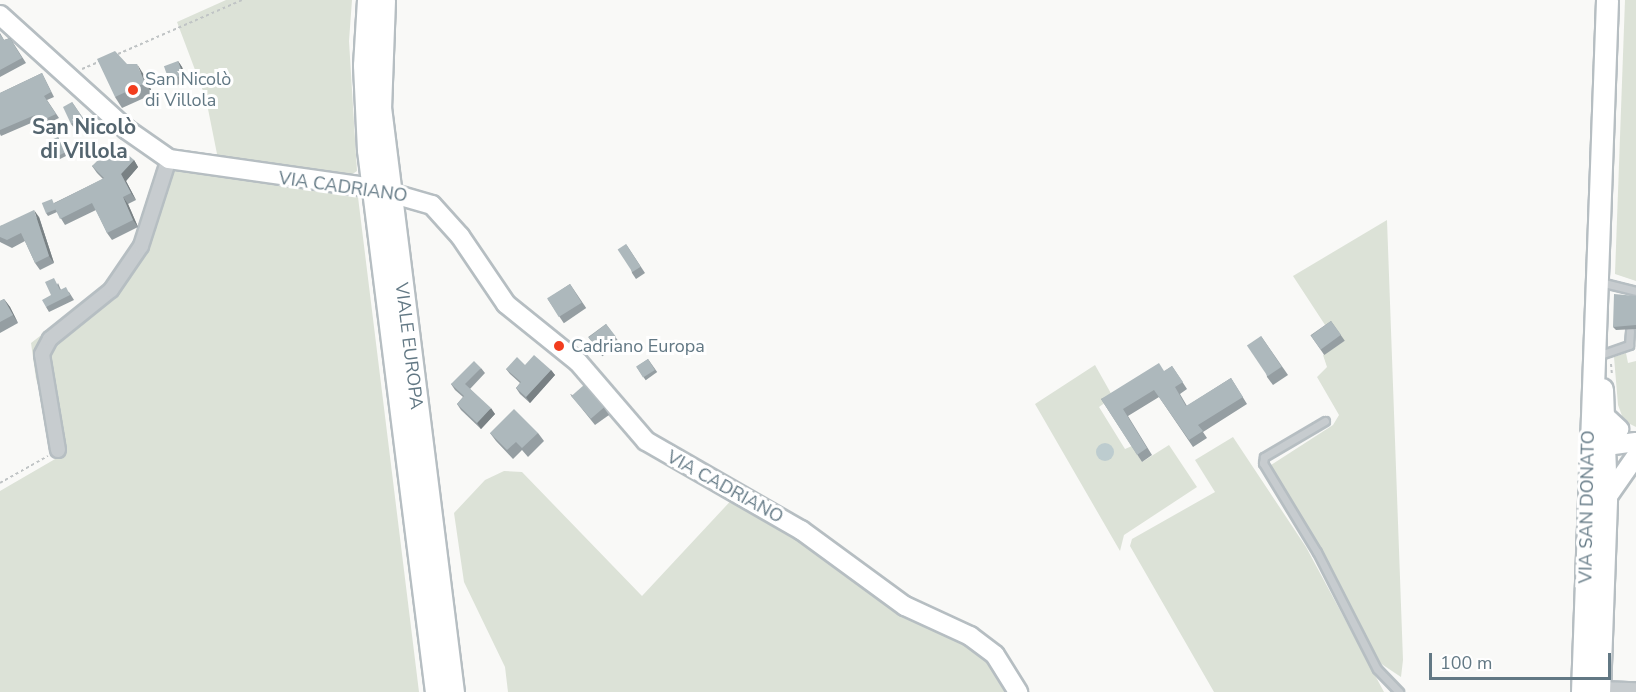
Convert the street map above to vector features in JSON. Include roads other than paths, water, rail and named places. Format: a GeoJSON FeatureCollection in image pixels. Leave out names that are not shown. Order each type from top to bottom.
{"type":"FeatureCollection","features":[{"type":"Feature","properties":{"kind":"main road","name":"VIALE EUROPA"},"geometry":{"type":"LineString","coordinates":[[368,0],[364,109],[382,190],[453,692]]}},
{"type":"Feature","properties":{"kind":"main road","name":"VIALE EUROPA"},"geometry":{"type":"LineString","coordinates":[[384,0],[380,107],[382,190],[436,692]]}},
{"type":"Feature","properties":{"kind":"main road","name":"VIA SAN DONATO"},"geometry":{"type":"LineString","coordinates":[[1594,691],[1596,322],[1607,0]]}},
{"type":"Feature","properties":{"kind":"main road","name":"VIA SAN DONATO"},"geometry":{"type":"LineString","coordinates":[[1594,691],[1606,499],[1596,448],[1611,422],[1596,322]]}},
{"type":"Feature","properties":{"kind":"street"},"geometry":{"type":"LineString","coordinates":[[0,15],[66,76],[168,159],[141,246],[111,290],[50,339],[42,354],[58,450]]}},
{"type":"Feature","properties":{"kind":"street","name":"VIA CADRIANO"},"geometry":{"type":"LineString","coordinates":[[168,159],[382,190],[420,198],[441,213],[495,292],[578,362],[646,441],[801,530],[905,606],[970,636],[995,655],[1018,692]]}},
{"type":"Feature","properties":{"kind":"street"},"geometry":{"type":"LineString","coordinates":[[1611,422],[1635,449]]}},
{"type":"Feature","properties":{"kind":"street"},"geometry":{"type":"LineString","coordinates":[[1596,448],[1635,449]]}},
{"type":"Feature","properties":{"kind":"street"},"geometry":{"type":"LineString","coordinates":[[1606,499],[1635,449]]}},
{"type":"Feature","properties":{"kind":"street"},"geometry":{"type":"LineString","coordinates":[[1594,691],[1636,690],[1636,684]]}},
{"type":"Feature","properties":{"kind":"lane"},"geometry":{"type":"LineString","coordinates":[[1597,281],[1632,293]]}},
{"type":"Feature","properties":{"kind":"lane"},"geometry":{"type":"LineString","coordinates":[[1600,355],[1633,344],[1630,331]]}},
{"type":"Feature","properties":{"kind":"lane"},"geometry":{"type":"LineString","coordinates":[[1325,421],[1263,457],[1263,463],[1317,552],[1377,669],[1399,692]]}},
{"type":"Feature","properties":{"kind":"place","name":"San Nicolò di Villola"},"geometry":{"type":"Point","coordinates":[133,90]}},
{"type":"Feature","properties":{"kind":"place","name":"Cadriano Europa"},"geometry":{"type":"Point","coordinates":[559,346]}},
{"type":"Feature","properties":{"kind":"district","name":"San Nicolò di Villola"},"geometry":{"type":"Point","coordinates":[84,139]}}]}
